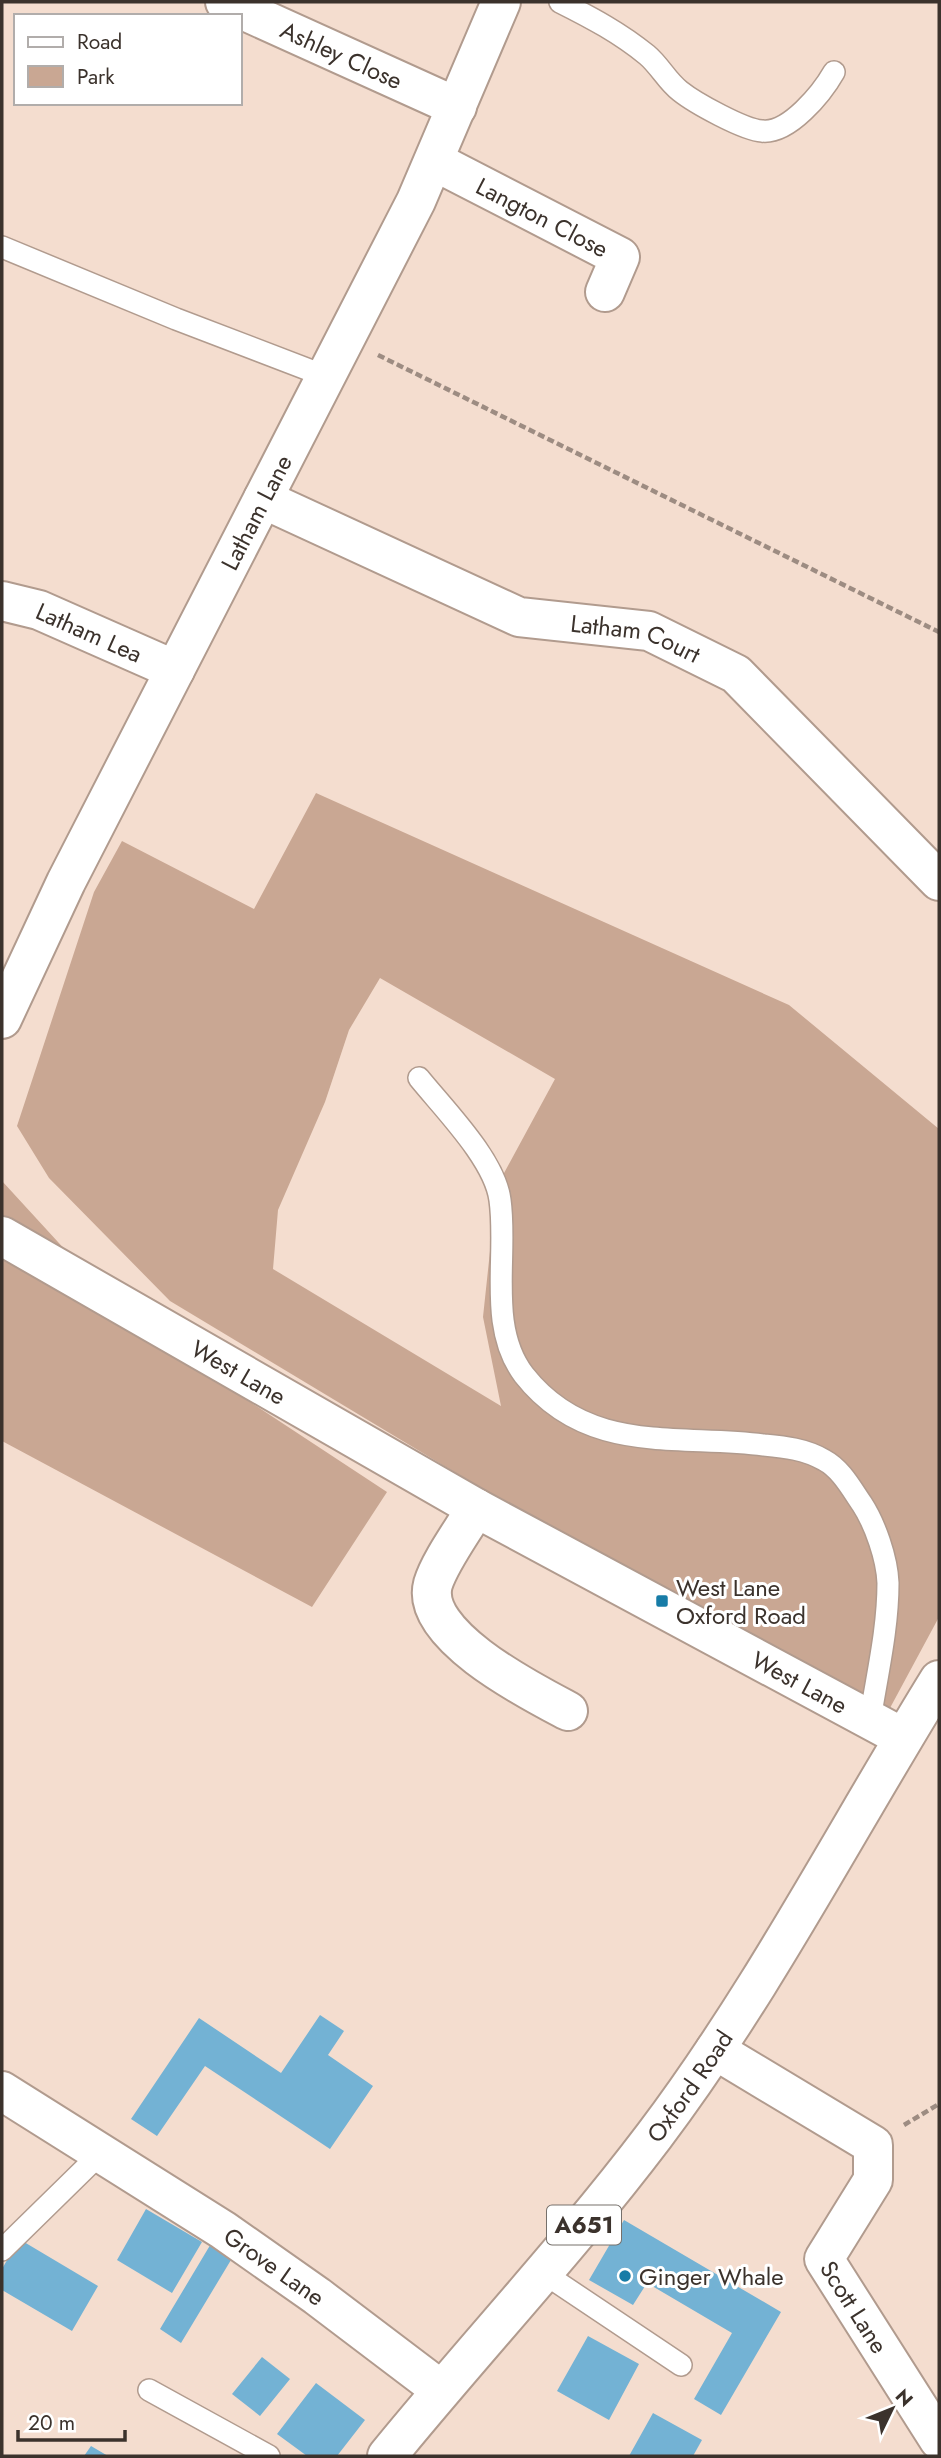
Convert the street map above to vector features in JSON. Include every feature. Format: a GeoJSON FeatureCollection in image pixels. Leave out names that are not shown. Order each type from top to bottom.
{"type":"FeatureCollection","features":[{"type":"Feature","properties":{"kind":"street","name":"Ashley Close"},"geometry":{"type":"LineString","coordinates":[[225,2],[457,107]]}},
{"type":"Feature","properties":{"kind":"street","name":"Latham Lane"},"geometry":{"type":"LineString","coordinates":[[2,1020],[66,882],[346,339],[434,160],[501,2]]}},
{"type":"Feature","properties":{"kind":"street","name":"Langton Close"},"geometry":{"type":"LineString","coordinates":[[434,160],[620,257],[605,292]]}},
{"type":"Feature","properties":{"kind":"street","name":"Latham Court"},"geometry":{"type":"LineString","coordinates":[[263,499],[519,617],[649,631],[736,674],[939,881]]}},
{"type":"Feature","properties":{"kind":"street","name":"Latham Lea"},"geometry":{"type":"LineString","coordinates":[[2,601],[39,610],[175,670]]}},
{"type":"Feature","properties":{"kind":"street","name":"West Lane"},"geometry":{"type":"LineString","coordinates":[[2,1236],[143,1320],[476,1508],[886,1728]]}},
{"type":"Feature","properties":{"kind":"street"},"geometry":{"type":"LineString","coordinates":[[476,1508],[433,1585],[438,1617],[464,1646],[509,1679],[568,1711]]}},
{"type":"Feature","properties":{"kind":"street","name":"Oxford Road"},"geometry":{"type":"LineString","coordinates":[[387,2456],[441,2390],[545,2274],[654,2136],[715,2050],[798,1916],[886,1728],[935,1694]]}},
{"type":"Feature","properties":{"kind":"street","name":"Scott Lane"},"geometry":{"type":"LineString","coordinates":[[715,2050],[873,2145],[873,2180],[824,2259],[939,2440]]}},
{"type":"Feature","properties":{"kind":"street","name":"Grove Lane"},"geometry":{"type":"LineString","coordinates":[[2,2091],[102,2152],[265,2259],[441,2390]]}},
{"type":"Feature","properties":{"kind":"lane"},"geometry":{"type":"LineString","coordinates":[[560,2],[614,30],[651,58],[678,90],[704,108],[761,131],[776,129],[802,111],[823,92],[834,72]]}},
{"type":"Feature","properties":{"kind":"lane"},"geometry":{"type":"LineString","coordinates":[[2,247],[163,314],[325,376]]}},
{"type":"Feature","properties":{"kind":"lane"},"geometry":{"type":"LineString","coordinates":[[419,1077],[472,1144],[493,1179],[500,1198],[501,1265],[507,1343],[523,1373],[545,1398],[576,1418],[633,1438],[742,1442],[803,1450],[827,1461],[844,1478],[872,1519],[888,1581],[885,1628],[886,1728]]}},
{"type":"Feature","properties":{"kind":"lane"},"geometry":{"type":"LineString","coordinates":[[2,2250],[102,2152]]}},
{"type":"Feature","properties":{"kind":"lane"},"geometry":{"type":"LineString","coordinates":[[545,2274],[681,2365]]}},
{"type":"Feature","properties":{"kind":"lane"},"geometry":{"type":"LineString","coordinates":[[149,2390],[269,2456]]}},
{"type":"Feature","properties":{"kind":"path"},"geometry":{"type":"LineString","coordinates":[[346,339],[939,632]]}},
{"type":"Feature","properties":{"kind":"green space"},"geometry":{"type":"Polygon","coordinates":[[[316,793],[789,1005],[939,1129],[939,1617],[890,1708],[687,1612],[170,1301],[49,1178],[17,1126],[94,892],[122,841],[254,909],[316,793]],[[380,978],[349,1030],[325,1102],[278,1210],[273,1269],[501,1406],[483,1317],[497,1186],[555,1079],[380,978]]]}},
{"type":"Feature","properties":{"kind":"green space"},"geometry":{"type":"Polygon","coordinates":[[[2,1181],[136,1327],[387,1492],[312,1607],[2,1441],[2,1181]]]}},
{"type":"Feature","properties":{"kind":"building"},"geometry":{"type":"Polygon","coordinates":[[[320,2015],[344,2031],[328,2055],[373,2086],[330,2149],[205,2066],[157,2136],[131,2119],[199,2018],[281,2073],[320,2015]]]}},
{"type":"Feature","properties":{"kind":"building"},"geometry":{"type":"Polygon","coordinates":[[[146,2209],[202,2242],[172,2293],[117,2260],[146,2209]]]}},
{"type":"Feature","properties":{"kind":"building"},"geometry":{"type":"Polygon","coordinates":[[[624,2220],[781,2312],[721,2415],[694,2399],[732,2333],[647,2283],[633,2305],[589,2280],[624,2220]]]}},
{"type":"Feature","properties":{"kind":"building"},"geometry":{"type":"Polygon","coordinates":[[[19,2239],[98,2286],[72,2331],[2,2290],[2,2269],[19,2239]]]}},
{"type":"Feature","properties":{"kind":"building"},"geometry":{"type":"Polygon","coordinates":[[[212,2242],[234,2255],[181,2343],[160,2329],[212,2242]]]}},
{"type":"Feature","properties":{"kind":"building"},"geometry":{"type":"Polygon","coordinates":[[[588,2336],[639,2364],[609,2420],[557,2391],[588,2336]]]}},
{"type":"Feature","properties":{"kind":"building"},"geometry":{"type":"Polygon","coordinates":[[[262,2357],[290,2379],[260,2416],[232,2394],[262,2357]]]}},
{"type":"Feature","properties":{"kind":"building"},"geometry":{"type":"Polygon","coordinates":[[[316,2383],[365,2420],[337,2456],[307,2456],[277,2434],[316,2383]]]}},
{"type":"Feature","properties":{"kind":"building"},"geometry":{"type":"Polygon","coordinates":[[[653,2413],[702,2440],[693,2456],[629,2456],[653,2413]]]}},
{"type":"Feature","properties":{"kind":"building"},"geometry":{"type":"Polygon","coordinates":[[[91,2446],[108,2456],[84,2456],[91,2446]]]}},
{"type":"Feature","properties":{"kind":"place","name":"West Lane Oxford Road"},"geometry":{"type":"Point","coordinates":[662,1601]}},
{"type":"Feature","properties":{"kind":"place","name":"Ginger Whale"},"geometry":{"type":"Point","coordinates":[625,2276]}}]}
